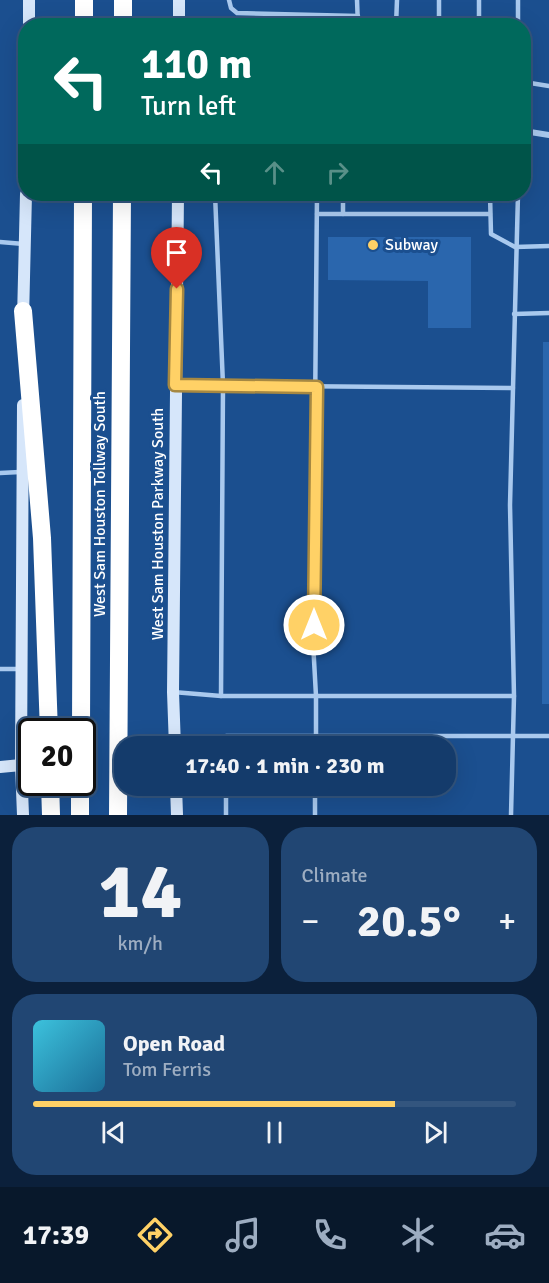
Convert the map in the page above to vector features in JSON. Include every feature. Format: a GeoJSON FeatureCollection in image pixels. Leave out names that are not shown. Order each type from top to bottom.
{"type":"FeatureCollection","features":[{"type":"Feature","properties":{"kind":"highway"},"geometry":{"type":"LineString","coordinates":[[84,0],[84,18]]}},
{"type":"Feature","properties":{"kind":"highway"},"geometry":{"type":"LineString","coordinates":[[123,0],[123,18]]}},
{"type":"Feature","properties":{"kind":"highway","name":"West Sam Houston Tollway South"},"geometry":{"type":"LineString","coordinates":[[81,718],[83,201]]}},
{"type":"Feature","properties":{"kind":"highway","name":"West Sam Houston Tollway South"},"geometry":{"type":"LineString","coordinates":[[118,815],[122,201]]}},
{"type":"Feature","properties":{"kind":"highway"},"geometry":{"type":"LineString","coordinates":[[22,311],[42,538],[48,718]]}},
{"type":"Feature","properties":{"kind":"highway"},"geometry":{"type":"LineString","coordinates":[[50,796],[51,815]]}},
{"type":"Feature","properties":{"kind":"highway"},"geometry":{"type":"LineString","coordinates":[[80,796],[80,815]]}},
{"type":"Feature","properties":{"kind":"main road"},"geometry":{"type":"LineString","coordinates":[[28,0],[29,18]]}},
{"type":"Feature","properties":{"kind":"main road"},"geometry":{"type":"LineString","coordinates":[[179,0],[179,18]]}},
{"type":"Feature","properties":{"kind":"main road"},"geometry":{"type":"LineString","coordinates":[[21,718],[22,311],[26,201]]}},
{"type":"Feature","properties":{"kind":"main road","name":"West Sam Houston Parkway South"},"geometry":{"type":"LineString","coordinates":[[175,736],[173,692],[178,201]]}},
{"type":"Feature","properties":{"kind":"main road"},"geometry":{"type":"LineString","coordinates":[[0,767],[18,765]]}},
{"type":"Feature","properties":{"kind":"main road"},"geometry":{"type":"LineString","coordinates":[[22,796],[23,815]]}},
{"type":"Feature","properties":{"kind":"main road"},"geometry":{"type":"LineString","coordinates":[[176,796],[177,815]]}},
{"type":"Feature","properties":{"kind":"street"},"geometry":{"type":"LineString","coordinates":[[531,132],[549,135]]}},
{"type":"Feature","properties":{"kind":"lane"},"geometry":{"type":"LineString","coordinates":[[229,0],[231,8],[237,13],[358,16],[357,0]]}},
{"type":"Feature","properties":{"kind":"lane"},"geometry":{"type":"LineString","coordinates":[[396,18],[397,0]]}},
{"type":"Feature","properties":{"kind":"lane"},"geometry":{"type":"LineString","coordinates":[[439,0],[439,18]]}},
{"type":"Feature","properties":{"kind":"lane"},"geometry":{"type":"LineString","coordinates":[[479,0],[479,18]]}},
{"type":"Feature","properties":{"kind":"lane"},"geometry":{"type":"LineString","coordinates":[[518,0],[518,18]]}},
{"type":"Feature","properties":{"kind":"lane"},"geometry":{"type":"LineString","coordinates":[[531,83],[549,86]]}},
{"type":"Feature","properties":{"kind":"lane"},"geometry":{"type":"LineString","coordinates":[[215,201],[223,385],[221,696]]}},
{"type":"Feature","properties":{"kind":"lane"},"geometry":{"type":"LineString","coordinates":[[316,736],[313,642],[317,201]]}},
{"type":"Feature","properties":{"kind":"lane"},"geometry":{"type":"LineString","coordinates":[[343,214],[344,201]]}},
{"type":"Feature","properties":{"kind":"lane"},"geometry":{"type":"LineString","coordinates":[[490,201],[491,234],[515,247],[549,246]]}},
{"type":"Feature","properties":{"kind":"lane"},"geometry":{"type":"LineString","coordinates":[[511,815],[514,696],[510,505],[518,201]]}},
{"type":"Feature","properties":{"kind":"lane"},"geometry":{"type":"LineString","coordinates":[[317,214],[490,214]]}},
{"type":"Feature","properties":{"kind":"lane"},"geometry":{"type":"LineString","coordinates":[[0,242],[24,243]]}},
{"type":"Feature","properties":{"kind":"lane"},"geometry":{"type":"LineString","coordinates":[[514,314],[549,313]]}},
{"type":"Feature","properties":{"kind":"lane"},"geometry":{"type":"LineString","coordinates":[[175,385],[513,388]]}},
{"type":"Feature","properties":{"kind":"lane"},"geometry":{"type":"LineString","coordinates":[[0,473],[23,472]]}},
{"type":"Feature","properties":{"kind":"lane"},"geometry":{"type":"LineString","coordinates":[[0,669],[22,669]]}},
{"type":"Feature","properties":{"kind":"lane"},"geometry":{"type":"LineString","coordinates":[[173,692],[221,696],[514,696]]}},
{"type":"Feature","properties":{"kind":"lane"},"geometry":{"type":"LineString","coordinates":[[456,736],[549,736]]}},
{"type":"Feature","properties":{"kind":"lane"},"geometry":{"type":"LineString","coordinates":[[226,796],[226,815]]}},
{"type":"Feature","properties":{"kind":"lane"},"geometry":{"type":"LineString","coordinates":[[315,796],[315,815]]}},
{"type":"Feature","properties":{"kind":"building"},"geometry":{"type":"Polygon","coordinates":[[[328,237],[471,237],[471,328],[428,328],[428,281],[328,280],[328,237]]]}},
{"type":"Feature","properties":{"kind":"building"},"geometry":{"type":"Polygon","coordinates":[[[543,342],[549,342],[549,704],[542,704],[543,342]]]}},
{"type":"Feature","properties":{"kind":"place","name":"Subway"},"geometry":{"type":"Point","coordinates":[373,245]}},
{"type":"Feature","properties":{"kind":"route"},"geometry":{"type":"LineString","coordinates":[[177,289],[175,385],[317,387],[314,625]]}}]}
